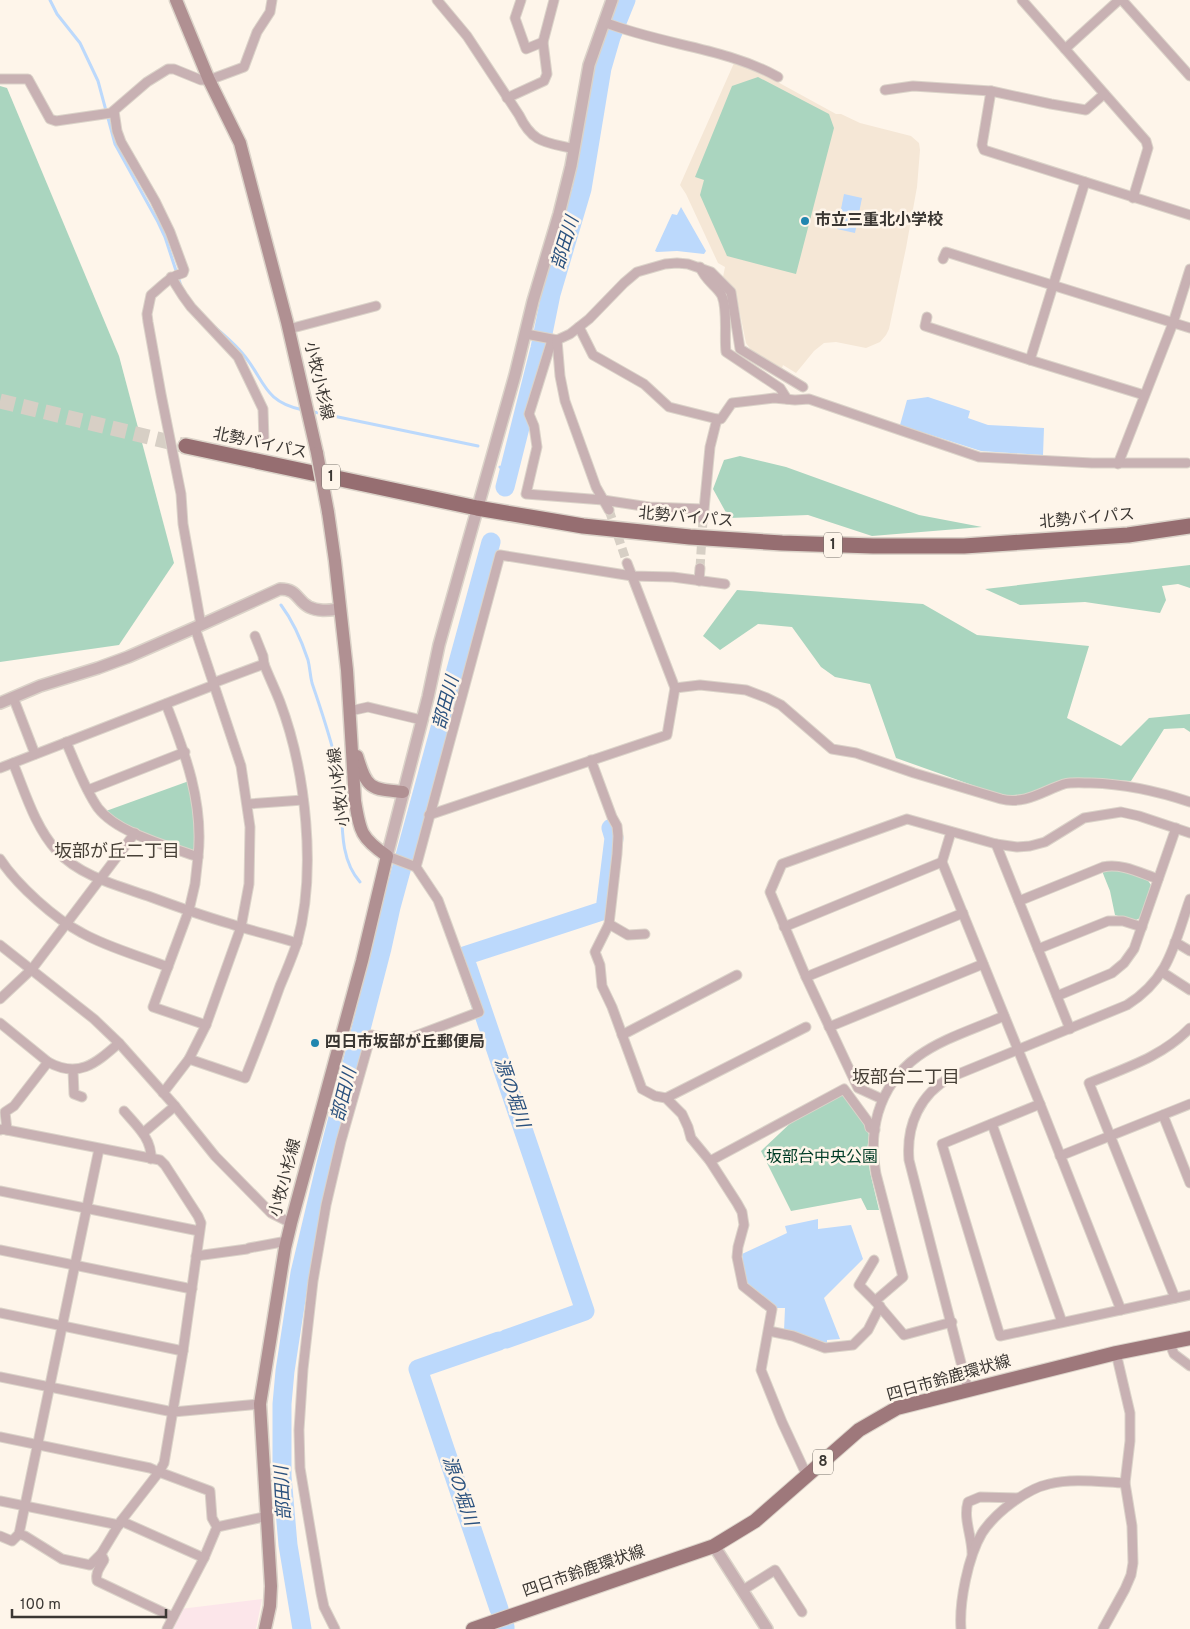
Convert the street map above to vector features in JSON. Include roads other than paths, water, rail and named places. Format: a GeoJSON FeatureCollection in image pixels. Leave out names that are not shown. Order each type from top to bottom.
{"type":"FeatureCollection","features":[{"type":"Feature","properties":{"kind":"highway","name":"北勢バイパス"},"geometry":{"type":"LineString","coordinates":[[186,446],[477,508],[583,526],[690,537],[873,546],[973,545],[1128,535],[1190,526]]}},
{"type":"Feature","properties":{"kind":"main road","name":"小牧小杉線"},"geometry":{"type":"LineString","coordinates":[[176,0],[209,80],[240,143],[289,329],[318,453],[328,512],[350,710],[355,801],[359,826],[364,837],[371,845],[391,857],[291,1223],[260,1404],[271,1586],[270,1606],[265,1629]]}},
{"type":"Feature","properties":{"kind":"main road"},"geometry":{"type":"LineString","coordinates":[[351,735],[364,776],[370,786],[381,790],[403,792]]}},
{"type":"Feature","properties":{"kind":"main road","name":"四日市鈴鹿環状線"},"geometry":{"type":"LineString","coordinates":[[473,1629],[714,1546],[755,1521],[859,1430],[897,1408],[1116,1353],[1190,1338]]}},
{"type":"Feature","properties":{"kind":"street"},"geometry":{"type":"LineString","coordinates":[[0,79],[28,79],[50,119],[56,121],[109,112],[147,82],[168,69],[174,68],[201,80],[209,80],[244,67],[257,32],[270,12],[272,0]]}},
{"type":"Feature","properties":{"kind":"street"},"geometry":{"type":"LineString","coordinates":[[437,0],[467,36],[525,127],[533,136],[541,141],[574,149]]}},
{"type":"Feature","properties":{"kind":"street"},"geometry":{"type":"LineString","coordinates":[[521,0],[515,18],[526,49],[543,42]]}},
{"type":"Feature","properties":{"kind":"street"},"geometry":{"type":"LineString","coordinates":[[507,98],[544,81],[546,74],[543,42],[554,0]]}},
{"type":"Feature","properties":{"kind":"street"},"geometry":{"type":"LineString","coordinates":[[335,1629],[324,1608],[300,1468],[299,1440],[303,1369],[314,1273],[326,1205],[341,1141],[371,1035],[402,1041],[479,1012],[438,900],[412,865],[391,857],[403,792],[439,645],[477,508],[529,335],[533,301],[559,214],[574,149],[589,65],[607,23],[612,0]]}},
{"type":"Feature","properties":{"kind":"street"},"geometry":{"type":"LineString","coordinates":[[1022,0],[1146,141],[1148,148],[1133,198]]}},
{"type":"Feature","properties":{"kind":"street"},"geometry":{"type":"LineString","coordinates":[[1065,49],[1121,0],[1190,76]]}},
{"type":"Feature","properties":{"kind":"street"},"geometry":{"type":"LineString","coordinates":[[607,23],[732,57],[764,69],[778,77]]}},
{"type":"Feature","properties":{"kind":"street"},"geometry":{"type":"LineString","coordinates":[[885,90],[913,86],[991,91],[1086,110],[1104,94]]}},
{"type":"Feature","properties":{"kind":"street"},"geometry":{"type":"LineString","coordinates":[[991,91],[982,145],[984,150],[1190,215]]}},
{"type":"Feature","properties":{"kind":"street"},"geometry":{"type":"LineString","coordinates":[[109,112],[115,122],[119,136],[170,232],[184,270],[183,273],[172,276],[151,294],[147,314],[181,494],[183,524],[198,627],[214,684],[236,748],[248,804],[250,842],[249,884],[241,927],[206,1025],[189,1058],[163,1093]]}},
{"type":"Feature","properties":{"kind":"street"},"geometry":{"type":"LineString","coordinates":[[1030,360],[1085,182]]}},
{"type":"Feature","properties":{"kind":"street"},"geometry":{"type":"LineString","coordinates":[[943,260],[946,252],[1190,328]]}},
{"type":"Feature","properties":{"kind":"street"},"geometry":{"type":"LineString","coordinates":[[529,335],[553,340],[579,327],[589,319],[637,272],[665,264],[688,264],[711,272],[731,292],[740,349],[803,387]]}},
{"type":"Feature","properties":{"kind":"street"},"geometry":{"type":"LineString","coordinates":[[700,267],[704,276],[722,296],[726,320],[726,352],[780,388],[787,399]]}},
{"type":"Feature","properties":{"kind":"street"},"geometry":{"type":"LineString","coordinates":[[1118,464],[1173,323],[1190,270]]}},
{"type":"Feature","properties":{"kind":"street"},"geometry":{"type":"LineString","coordinates":[[172,276],[191,307],[238,357],[263,409],[264,441]]}},
{"type":"Feature","properties":{"kind":"street"},"geometry":{"type":"LineString","coordinates":[[289,329],[376,306]]}},
{"type":"Feature","properties":{"kind":"street"},"geometry":{"type":"LineString","coordinates":[[927,317],[925,326],[1144,395]]}},
{"type":"Feature","properties":{"kind":"street"},"geometry":{"type":"LineString","coordinates":[[579,327],[593,355],[644,384],[669,407],[717,419],[721,418],[732,403],[774,398],[809,400],[978,457],[1118,464],[1189,462]]}},
{"type":"Feature","properties":{"kind":"street"},"geometry":{"type":"LineString","coordinates":[[553,340],[565,401],[596,487],[609,510]]}},
{"type":"Feature","properties":{"kind":"street"},"geometry":{"type":"LineString","coordinates":[[553,340],[529,414],[534,426],[537,447],[526,494],[604,500],[649,507],[703,509]]}},
{"type":"Feature","properties":{"kind":"street"},"geometry":{"type":"LineString","coordinates":[[702,520],[710,446],[717,419]]}},
{"type":"Feature","properties":{"kind":"street"},"geometry":{"type":"LineString","coordinates":[[412,865],[429,815],[500,555],[632,576],[673,577],[725,584]]}},
{"type":"Feature","properties":{"kind":"street"},"geometry":{"type":"LineString","coordinates":[[429,815],[667,735],[675,688],[627,563]]}},
{"type":"Feature","properties":{"kind":"street"},"geometry":{"type":"LineString","coordinates":[[699,581],[700,568]]}},
{"type":"Feature","properties":{"kind":"street"},"geometry":{"type":"LineString","coordinates":[[0,703],[40,686],[128,657],[275,591],[288,589],[293,591],[307,606],[314,609],[340,609]]}},
{"type":"Feature","properties":{"kind":"street"},"geometry":{"type":"LineString","coordinates":[[189,1058],[245,1078],[297,943],[305,898],[306,826],[303,800],[292,743],[281,704],[264,664],[255,636]]}},
{"type":"Feature","properties":{"kind":"street"},"geometry":{"type":"LineString","coordinates":[[0,768],[264,664]]}},
{"type":"Feature","properties":{"kind":"street"},"geometry":{"type":"LineString","coordinates":[[675,688],[700,686],[746,690],[781,705],[832,749],[856,753],[1007,801],[1029,798],[1065,784],[1086,783],[1115,784],[1143,788],[1190,802]]}},
{"type":"Feature","properties":{"kind":"street"},"geometry":{"type":"LineString","coordinates":[[13,697],[35,754]]}},
{"type":"Feature","properties":{"kind":"street"},"geometry":{"type":"LineString","coordinates":[[166,704],[193,781],[198,811],[198,856],[195,884],[189,910],[154,1007],[206,1025]]}},
{"type":"Feature","properties":{"kind":"street"},"geometry":{"type":"LineString","coordinates":[[350,710],[368,707],[422,720]]}},
{"type":"Feature","properties":{"kind":"street"},"geometry":{"type":"LineString","coordinates":[[66,742],[88,790],[99,808],[109,818],[123,828],[198,856]]}},
{"type":"Feature","properties":{"kind":"street"},"geometry":{"type":"LineString","coordinates":[[88,790],[184,752]]}},
{"type":"Feature","properties":{"kind":"street"},"geometry":{"type":"LineString","coordinates":[[590,760],[617,826],[618,854],[609,924],[595,952],[600,965],[602,986],[642,1089],[655,1096],[666,1098],[682,1114],[691,1138],[710,1161],[742,1212],[744,1225],[737,1257],[743,1286],[772,1309],[761,1370],[807,1476]]}},
{"type":"Feature","properties":{"kind":"street"},"geometry":{"type":"LineString","coordinates":[[13,763],[37,821],[51,844],[79,869],[100,879],[189,910],[297,943]]}},
{"type":"Feature","properties":{"kind":"street"},"geometry":{"type":"LineString","coordinates":[[248,804],[303,800]]}},
{"type":"Feature","properties":{"kind":"street"},"geometry":{"type":"LineString","coordinates":[[882,1100],[858,1088],[784,927],[770,892],[782,864],[908,819],[996,844],[1018,847],[1052,839],[1071,824],[1084,818],[1121,812],[1128,812],[1190,833]]}},
{"type":"Feature","properties":{"kind":"street"},"geometry":{"type":"LineString","coordinates":[[1057,996],[1104,977],[1118,969],[1130,956],[1176,828]]}},
{"type":"Feature","properties":{"kind":"street"},"geometry":{"type":"LineString","coordinates":[[951,832],[942,862],[1121,1310]]}},
{"type":"Feature","properties":{"kind":"street"},"geometry":{"type":"LineString","coordinates":[[0,999],[32,969],[135,833]]}},
{"type":"Feature","properties":{"kind":"street"},"geometry":{"type":"LineString","coordinates":[[996,844],[1070,1029]]}},
{"type":"Feature","properties":{"kind":"street"},"geometry":{"type":"LineString","coordinates":[[0,859],[19,883],[66,923],[90,937],[168,966]]}},
{"type":"Feature","properties":{"kind":"street"},"geometry":{"type":"LineString","coordinates":[[784,927],[942,862]]}},
{"type":"Feature","properties":{"kind":"street"},"geometry":{"type":"LineString","coordinates":[[1019,901],[1111,865],[1158,879]]}},
{"type":"Feature","properties":{"kind":"street"},"geometry":{"type":"LineString","coordinates":[[968,1390],[909,1160],[908,1147],[911,1126],[918,1108],[932,1090],[942,1082],[1132,1002],[1149,988],[1162,972],[1190,899]]}},
{"type":"Feature","properties":{"kind":"street"},"geometry":{"type":"LineString","coordinates":[[806,977],[963,913]]}},
{"type":"Feature","properties":{"kind":"street"},"geometry":{"type":"LineString","coordinates":[[1038,949],[1108,920],[1122,921],[1142,927]]}},
{"type":"Feature","properties":{"kind":"street"},"geometry":{"type":"LineString","coordinates":[[609,924],[628,935],[645,934]]}},
{"type":"Feature","properties":{"kind":"street"},"geometry":{"type":"LineString","coordinates":[[1175,942],[1190,951]]}},
{"type":"Feature","properties":{"kind":"street"},"geometry":{"type":"LineString","coordinates":[[0,945],[94,1019],[119,1043],[175,1106],[215,1156],[271,1213],[291,1223]]}},
{"type":"Feature","properties":{"kind":"street"},"geometry":{"type":"LineString","coordinates":[[829,1027],[983,964]]}},
{"type":"Feature","properties":{"kind":"street"},"geometry":{"type":"LineString","coordinates":[[1162,972],[1190,990]]}},
{"type":"Feature","properties":{"kind":"street"},"geometry":{"type":"LineString","coordinates":[[622,1035],[736,975]]}},
{"type":"Feature","properties":{"kind":"street"},"geometry":{"type":"LineString","coordinates":[[769,1331],[793,1336],[825,1348],[853,1345],[868,1330],[877,1304],[903,1277],[876,1174],[872,1147],[882,1100],[888,1086],[914,1058],[933,1046],[1004,1016]]}},
{"type":"Feature","properties":{"kind":"street"},"geometry":{"type":"LineString","coordinates":[[0,1023],[48,1062],[73,1070],[92,1065],[119,1043]]}},
{"type":"Feature","properties":{"kind":"street"},"geometry":{"type":"LineString","coordinates":[[666,1098],[806,1027]]}},
{"type":"Feature","properties":{"kind":"street"},"geometry":{"type":"LineString","coordinates":[[1176,1298],[1089,1083],[1152,1057],[1171,1046],[1190,1028]]}},
{"type":"Feature","properties":{"kind":"street"},"geometry":{"type":"LineString","coordinates":[[19,1534],[62,1559],[90,1565],[160,1472],[164,1463],[173,1412],[201,1223],[160,1160],[3,1130],[5,1112],[14,1106],[48,1062]]}},
{"type":"Feature","properties":{"kind":"street"},"geometry":{"type":"LineString","coordinates":[[73,1070],[74,1094],[82,1096]]}},
{"type":"Feature","properties":{"kind":"street"},"geometry":{"type":"LineString","coordinates":[[710,1161],[844,1089],[869,1123],[870,1128],[875,1130]]}},
{"type":"Feature","properties":{"kind":"street"},"geometry":{"type":"LineString","coordinates":[[1040,1104],[942,1144],[1000,1336],[1190,1295]]}},
{"type":"Feature","properties":{"kind":"street"},"geometry":{"type":"LineString","coordinates":[[1060,1156],[1190,1104]]}},
{"type":"Feature","properties":{"kind":"street"},"geometry":{"type":"LineString","coordinates":[[144,1133],[175,1106]]}},
{"type":"Feature","properties":{"kind":"street"},"geometry":{"type":"LineString","coordinates":[[124,1111],[144,1133],[152,1149],[151,1159]]}},
{"type":"Feature","properties":{"kind":"street"},"geometry":{"type":"LineString","coordinates":[[1163,1115],[1190,1183]]}},
{"type":"Feature","properties":{"kind":"street"},"geometry":{"type":"LineString","coordinates":[[992,1124],[1062,1322]]}},
{"type":"Feature","properties":{"kind":"street"},"geometry":{"type":"LineString","coordinates":[[0,1536],[12,1541],[19,1534],[99,1149]]}},
{"type":"Feature","properties":{"kind":"street"},"geometry":{"type":"LineString","coordinates":[[0,1191],[199,1231]]}},
{"type":"Feature","properties":{"kind":"street"},"geometry":{"type":"LineString","coordinates":[[196,1256],[287,1242]]}},
{"type":"Feature","properties":{"kind":"street"},"geometry":{"type":"LineString","coordinates":[[0,1250],[192,1290]]}},
{"type":"Feature","properties":{"kind":"street"},"geometry":{"type":"LineString","coordinates":[[874,1260],[859,1285],[904,1335],[952,1322]]}},
{"type":"Feature","properties":{"kind":"street"},"geometry":{"type":"LineString","coordinates":[[0,1313],[183,1351]]}},
{"type":"Feature","properties":{"kind":"street"},"geometry":{"type":"LineString","coordinates":[[1169,1342],[1174,1354],[1190,1366]]}},
{"type":"Feature","properties":{"kind":"street"},"geometry":{"type":"LineString","coordinates":[[1102,1629],[1125,1589],[1133,1563],[1132,1526],[1125,1483],[1130,1441],[1130,1412],[1116,1353]]}},
{"type":"Feature","properties":{"kind":"street"},"geometry":{"type":"LineString","coordinates":[[0,1377],[173,1412],[260,1404]]}},
{"type":"Feature","properties":{"kind":"street"},"geometry":{"type":"LineString","coordinates":[[0,1437],[150,1468],[210,1491],[212,1518],[217,1526]]}},
{"type":"Feature","properties":{"kind":"street"},"geometry":{"type":"LineString","coordinates":[[961,1629],[962,1598],[972,1558],[979,1540],[985,1530],[1018,1498],[1038,1487],[1056,1482],[1125,1483]]}},
{"type":"Feature","properties":{"kind":"street"},"geometry":{"type":"LineString","coordinates":[[972,1558],[966,1508],[968,1502],[980,1497],[1018,1498]]}},
{"type":"Feature","properties":{"kind":"street"},"geometry":{"type":"LineString","coordinates":[[0,1500],[120,1523],[204,1558]]}},
{"type":"Feature","properties":{"kind":"street"},"geometry":{"type":"LineString","coordinates":[[217,1526],[268,1516]]}},
{"type":"Feature","properties":{"kind":"street"},"geometry":{"type":"LineString","coordinates":[[168,1629],[204,1558],[217,1526]]}},
{"type":"Feature","properties":{"kind":"street"},"geometry":{"type":"LineString","coordinates":[[714,1546],[767,1629]]}},
{"type":"Feature","properties":{"kind":"street"},"geometry":{"type":"LineString","coordinates":[[100,1554],[104,1560],[97,1571],[97,1581],[173,1617]]}},
{"type":"Feature","properties":{"kind":"street"},"geometry":{"type":"LineString","coordinates":[[743,1590],[775,1570],[802,1612]]}},
{"type":"Feature","properties":{"kind":"water"},"geometry":{"type":"Polygon","coordinates":[[[844,194],[862,198],[855,233],[837,229],[844,194]]]}},
{"type":"Feature","properties":{"kind":"water"},"geometry":{"type":"Polygon","coordinates":[[[681,207],[706,251],[704,254],[655,251],[672,214],[677,215],[681,207]]]}},
{"type":"Feature","properties":{"kind":"water"},"geometry":{"type":"Polygon","coordinates":[[[928,397],[970,411],[968,418],[988,425],[1044,428],[1043,455],[981,451],[900,425],[907,400],[928,397]]]}},
{"type":"Feature","properties":{"kind":"water"},"geometry":{"type":"Polygon","coordinates":[[[818,1219],[818,1229],[851,1225],[863,1259],[824,1298],[840,1339],[827,1340],[827,1343],[784,1331],[785,1308],[777,1308],[745,1281],[742,1254],[787,1233],[785,1226],[818,1219]]]}},
{"type":"Feature","properties":{"kind":"waterway"},"geometry":{"type":"LineString","coordinates":[[50,0],[57,14],[80,43],[98,81],[115,144],[165,237],[181,286]]}},
{"type":"Feature","properties":{"kind":"waterway","name":"部田川"},"geometry":{"type":"LineString","coordinates":[[505,487],[540,348],[551,294],[582,189],[602,68],[611,37],[626,0]]}},
{"type":"Feature","properties":{"kind":"waterway"},"geometry":{"type":"LineString","coordinates":[[215,327],[243,354],[272,396],[280,402],[303,410]]}},
{"type":"Feature","properties":{"kind":"waterway"},"geometry":{"type":"LineString","coordinates":[[314,412],[478,446]]}},
{"type":"Feature","properties":{"kind":"waterway"},"geometry":{"type":"LineString","coordinates":[[500,467],[508,475]]}},
{"type":"Feature","properties":{"kind":"waterway","name":"部田川"},"geometry":{"type":"LineString","coordinates":[[302,1629],[288,1545],[282,1476],[282,1404],[285,1371],[300,1273],[391,907],[491,542]]}},
{"type":"Feature","properties":{"kind":"waterway"},"geometry":{"type":"LineString","coordinates":[[281,605],[297,632],[308,660],[312,683],[339,775],[342,831],[347,858],[352,871],[360,882]]}},
{"type":"Feature","properties":{"kind":"waterway","name":"源の堀川"},"geometry":{"type":"LineString","coordinates":[[506,1339],[585,1311],[464,956],[605,910],[614,838],[611,828]]}},
{"type":"Feature","properties":{"kind":"waterway","name":"源の堀川"},"geometry":{"type":"LineString","coordinates":[[499,1341],[418,1369],[499,1609]]}},
{"type":"Feature","properties":{"kind":"tunnel"},"geometry":{"type":"LineString","coordinates":[[0,401],[186,446]]}},
{"type":"Feature","properties":{"kind":"tunnel"},"geometry":{"type":"LineString","coordinates":[[609,510],[627,563]]}},
{"type":"Feature","properties":{"kind":"tunnel"},"geometry":{"type":"LineString","coordinates":[[700,568],[703,520]]}},
{"type":"Feature","properties":{"kind":"place","name":"市立三重北小学校"},"geometry":{"type":"Point","coordinates":[805,221]}},
{"type":"Feature","properties":{"kind":"place","name":"四日市坂部が丘郵便局"},"geometry":{"type":"Point","coordinates":[315,1043]}},
{"type":"Feature","properties":{"kind":"district","name":"坂部が丘二丁目"},"geometry":{"type":"Point","coordinates":[117,852]}},
{"type":"Feature","properties":{"kind":"district","name":"坂部台二丁目"},"geometry":{"type":"Point","coordinates":[906,1078]}},
{"type":"Feature","properties":{"kind":"park label","name":"坂部台中央公園"},"geometry":{"type":"Point","coordinates":[822,1158]}}]}
